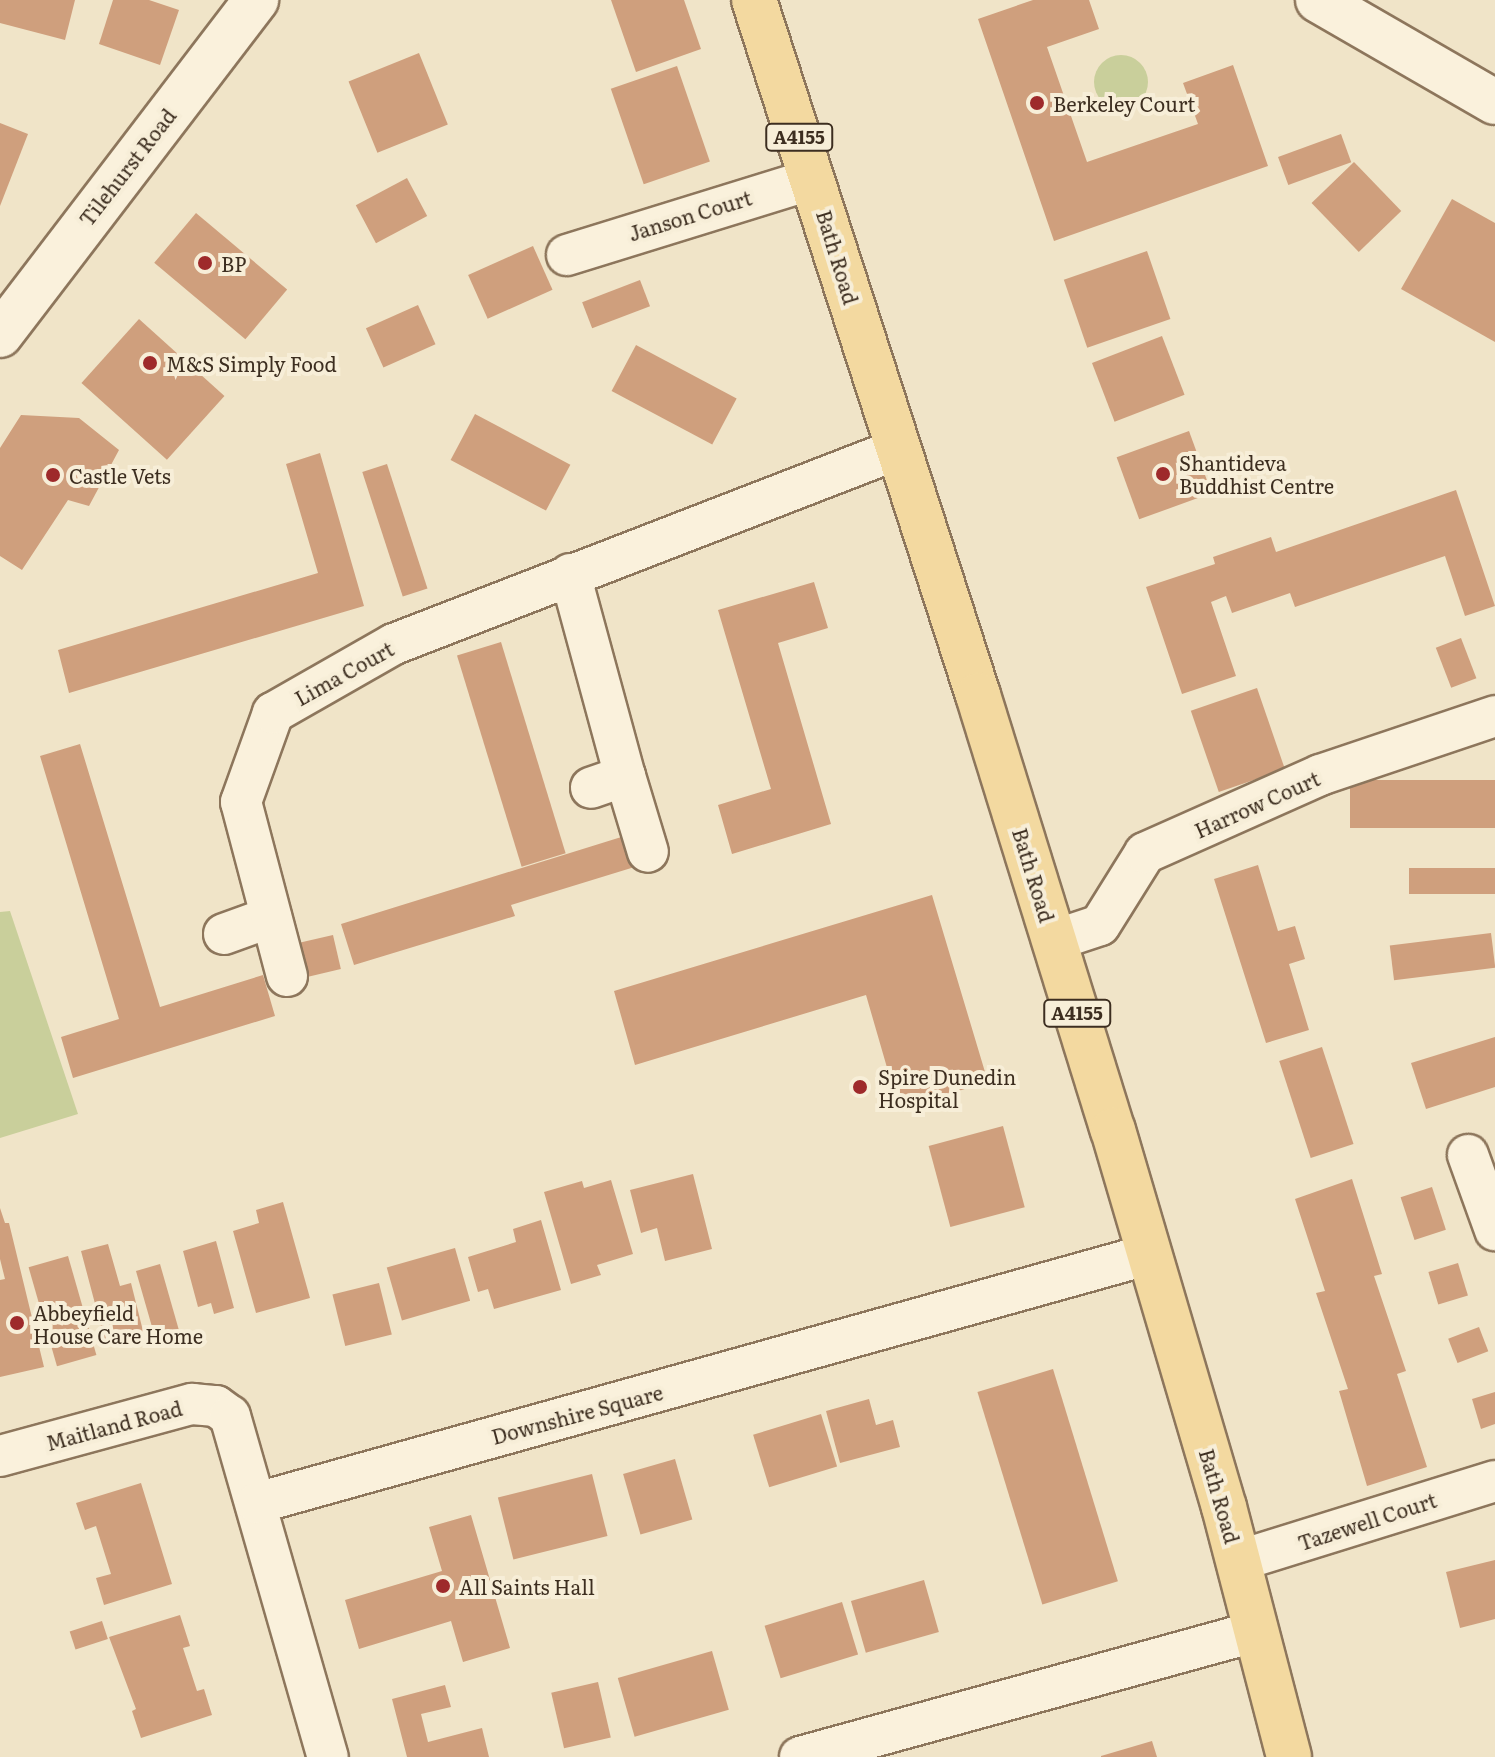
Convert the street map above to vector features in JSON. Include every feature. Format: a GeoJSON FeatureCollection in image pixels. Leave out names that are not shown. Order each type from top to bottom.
{"type":"FeatureCollection","features":[{"type":"Feature","properties":{"kind":"main road","name":"Bath Road"},"geometry":{"type":"LineString","coordinates":[[754,0],[1055,940],[1238,1561],[1289,1757]]}},
{"type":"Feature","properties":{"kind":"street","name":"Tilehurst Road"},"geometry":{"type":"LineString","coordinates":[[0,335],[256,0]]}},
{"type":"Feature","properties":{"kind":"street"},"geometry":{"type":"LineString","coordinates":[[1318,0],[1495,102]]}},
{"type":"Feature","properties":{"kind":"street","name":"Janson Court"},"geometry":{"type":"LineString","coordinates":[[567,255],[813,179]]}},
{"type":"Feature","properties":{"kind":"street","name":"Lima Court"},"geometry":{"type":"LineString","coordinates":[[287,976],[241,802],[273,713],[394,644],[898,449]]}},
{"type":"Feature","properties":{"kind":"street"},"geometry":{"type":"LineString","coordinates":[[570,574],[608,782],[648,852]]}},
{"type":"Feature","properties":{"kind":"street","name":"Harrow Court"},"geometry":{"type":"LineString","coordinates":[[1055,940],[1100,925],[1145,853],[1320,775],[1495,716]]}},
{"type":"Feature","properties":{"kind":"street"},"geometry":{"type":"LineString","coordinates":[[224,934],[271,917]]}},
{"type":"Feature","properties":{"kind":"street"},"geometry":{"type":"LineString","coordinates":[[1468,1155],[1495,1230]]}},
{"type":"Feature","properties":{"kind":"street","name":"Downshire Square"},"geometry":{"type":"LineString","coordinates":[[257,1503],[1150,1254]]}},
{"type":"Feature","properties":{"kind":"street","name":"Maitland Road"},"geometry":{"type":"LineString","coordinates":[[0,1456],[192,1404],[216,1406],[230,1416],[257,1503]]}},
{"type":"Feature","properties":{"kind":"street","name":"Tazewell Court"},"geometry":{"type":"LineString","coordinates":[[1238,1561],[1495,1481]]}},
{"type":"Feature","properties":{"kind":"street"},"geometry":{"type":"LineString","coordinates":[[257,1503],[328,1757]]}},
{"type":"Feature","properties":{"kind":"street"},"geometry":{"type":"LineString","coordinates":[[800,1757],[1257,1631]]}},
{"type":"Feature","properties":{"kind":"green space"},"geometry":{"type":"Polygon","coordinates":[[[1121,55],[1140,63],[1148,82],[1140,101],[1121,109],[1102,101],[1094,82],[1102,63],[1121,55]]]}},
{"type":"Feature","properties":{"kind":"green space"},"geometry":{"type":"Polygon","coordinates":[[[10,911],[78,1114],[0,1138],[0,912],[10,911]]]}},
{"type":"Feature","properties":{"kind":"building"},"geometry":{"type":"Polygon","coordinates":[[[0,0],[75,0],[65,40],[0,23],[0,0]]]}},
{"type":"Feature","properties":{"kind":"building"},"geometry":{"type":"Polygon","coordinates":[[[113,0],[149,0],[179,10],[160,65],[99,44],[113,0]]]}},
{"type":"Feature","properties":{"kind":"building"},"geometry":{"type":"Polygon","coordinates":[[[611,0],[684,0],[701,49],[636,72],[611,0]]]}},
{"type":"Feature","properties":{"kind":"building","name":"Berkeley Court"},"geometry":{"type":"Polygon","coordinates":[[[1033,0],[1089,0],[1099,29],[1047,47],[1087,162],[1198,124],[1183,83],[1233,65],[1268,166],[1054,241],[978,19],[1033,0]]]}},
{"type":"Feature","properties":{"kind":"building"},"geometry":{"type":"Polygon","coordinates":[[[419,53],[448,124],[377,153],[349,81],[419,53]]]}},
{"type":"Feature","properties":{"kind":"building"},"geometry":{"type":"Polygon","coordinates":[[[677,66],[710,161],[644,184],[611,89],[677,66]]]}},
{"type":"Feature","properties":{"kind":"building"},"geometry":{"type":"Polygon","coordinates":[[[0,123],[28,134],[0,206],[0,123]]]}},
{"type":"Feature","properties":{"kind":"building"},"geometry":{"type":"Polygon","coordinates":[[[1341,134],[1351,162],[1288,185],[1278,157],[1341,134]]]}},
{"type":"Feature","properties":{"kind":"building"},"geometry":{"type":"Polygon","coordinates":[[[1354,162],[1401,211],[1359,252],[1312,203],[1354,162]]]}},
{"type":"Feature","properties":{"kind":"building"},"geometry":{"type":"Polygon","coordinates":[[[407,178],[427,216],[376,243],[356,205],[407,178]]]}},
{"type":"Feature","properties":{"kind":"building"},"geometry":{"type":"Polygon","coordinates":[[[1452,199],[1495,223],[1495,342],[1401,289],[1452,199]]]}},
{"type":"Feature","properties":{"kind":"building"},"geometry":{"type":"Polygon","coordinates":[[[196,213],[287,289],[245,339],[154,263],[196,213]]]}},
{"type":"Feature","properties":{"kind":"building"},"geometry":{"type":"Polygon","coordinates":[[[533,246],[553,290],[488,319],[468,275],[533,246]]]}},
{"type":"Feature","properties":{"kind":"building"},"geometry":{"type":"Polygon","coordinates":[[[1147,251],[1170,319],[1087,348],[1064,280],[1147,251]]]}},
{"type":"Feature","properties":{"kind":"building"},"geometry":{"type":"Polygon","coordinates":[[[640,280],[650,306],[592,328],[582,302],[640,280]]]}},
{"type":"Feature","properties":{"kind":"building"},"geometry":{"type":"Polygon","coordinates":[[[418,305],[435,344],[383,367],[366,328],[418,305]]]}},
{"type":"Feature","properties":{"kind":"building"},"geometry":{"type":"Polygon","coordinates":[[[139,319],[224,396],[167,460],[81,383],[139,319]]]}},
{"type":"Feature","properties":{"kind":"building"},"geometry":{"type":"Polygon","coordinates":[[[1162,336],[1185,395],[1115,422],[1092,363],[1162,336]]]}},
{"type":"Feature","properties":{"kind":"building"},"geometry":{"type":"Polygon","coordinates":[[[636,345],[737,399],[712,444],[612,391],[636,345]]]}},
{"type":"Feature","properties":{"kind":"building"},"geometry":{"type":"Polygon","coordinates":[[[475,414],[570,465],[546,511],[451,460],[475,414]]]}},
{"type":"Feature","properties":{"kind":"building","name":"Castle Vets"},"geometry":{"type":"Polygon","coordinates":[[[21,415],[79,418],[119,450],[89,506],[68,500],[22,570],[0,556],[0,448],[21,415]]]}},
{"type":"Feature","properties":{"kind":"building","name":"Shantideva Buddhist Centre"},"geometry":{"type":"Polygon","coordinates":[[[1189,431],[1212,493],[1139,519],[1117,457],[1189,431]]]}},
{"type":"Feature","properties":{"kind":"building"},"geometry":{"type":"Polygon","coordinates":[[[320,453],[364,606],[69,693],[58,650],[318,573],[286,464],[320,453]]]}},
{"type":"Feature","properties":{"kind":"building"},"geometry":{"type":"Polygon","coordinates":[[[387,464],[427,589],[403,597],[362,472],[387,464]]]}},
{"type":"Feature","properties":{"kind":"building"},"geometry":{"type":"Polygon","coordinates":[[[1456,490],[1495,606],[1465,616],[1445,556],[1295,607],[1290,593],[1232,613],[1226,596],[1211,602],[1236,676],[1182,694],[1146,587],[1215,564],[1213,557],[1271,537],[1276,552],[1456,490]]]}},
{"type":"Feature","properties":{"kind":"building"},"geometry":{"type":"Polygon","coordinates":[[[814,582],[828,628],[778,643],[831,824],[732,854],[718,805],[771,789],[718,610],[814,582]]]}},
{"type":"Feature","properties":{"kind":"building"},"geometry":{"type":"Polygon","coordinates":[[[1461,638],[1476,678],[1451,688],[1436,648],[1461,638]]]}},
{"type":"Feature","properties":{"kind":"building"},"geometry":{"type":"Polygon","coordinates":[[[501,642],[566,853],[522,867],[457,655],[501,642]]]}},
{"type":"Feature","properties":{"kind":"building"},"geometry":{"type":"Polygon","coordinates":[[[1257,688],[1285,769],[1219,792],[1191,711],[1257,688]]]}},
{"type":"Feature","properties":{"kind":"building"},"geometry":{"type":"Polygon","coordinates":[[[80,744],[160,1007],[263,975],[275,1016],[73,1078],[61,1037],[119,1019],[40,756],[80,744]]]}},
{"type":"Feature","properties":{"kind":"building"},"geometry":{"type":"Polygon","coordinates":[[[1350,780],[1495,780],[1495,828],[1350,828],[1350,780]]]}},
{"type":"Feature","properties":{"kind":"building"},"geometry":{"type":"Polygon","coordinates":[[[631,834],[641,865],[511,905],[515,916],[354,965],[341,924],[631,834]]]}},
{"type":"Feature","properties":{"kind":"building"},"geometry":{"type":"Polygon","coordinates":[[[1258,865],[1278,931],[1295,926],[1305,959],[1289,964],[1309,1030],[1266,1043],[1214,879],[1258,865]]]}},
{"type":"Feature","properties":{"kind":"building"},"geometry":{"type":"Polygon","coordinates":[[[1409,868],[1495,868],[1495,894],[1409,894],[1409,868]]]}},
{"type":"Feature","properties":{"kind":"building"},"geometry":{"type":"Polygon","coordinates":[[[932,895],[988,1082],[899,1109],[866,995],[635,1065],[614,991],[932,895]]]}},
{"type":"Feature","properties":{"kind":"building"},"geometry":{"type":"Polygon","coordinates":[[[1491,933],[1495,968],[1394,980],[1390,945],[1491,933]]]}},
{"type":"Feature","properties":{"kind":"building"},"geometry":{"type":"Polygon","coordinates":[[[333,935],[341,969],[303,978],[295,944],[333,935]]]}},
{"type":"Feature","properties":{"kind":"building"},"geometry":{"type":"Polygon","coordinates":[[[1495,1037],[1495,1087],[1426,1109],[1411,1063],[1495,1037]]]}},
{"type":"Feature","properties":{"kind":"building"},"geometry":{"type":"Polygon","coordinates":[[[1322,1047],[1354,1144],[1311,1158],[1279,1061],[1322,1047]]]}},
{"type":"Feature","properties":{"kind":"building"},"geometry":{"type":"Polygon","coordinates":[[[1003,1126],[1025,1207],[950,1227],[929,1146],[1003,1126]]]}},
{"type":"Feature","properties":{"kind":"building"},"geometry":{"type":"Polygon","coordinates":[[[693,1174],[712,1249],[665,1261],[657,1228],[641,1233],[630,1190],[693,1174]]]}},
{"type":"Feature","properties":{"kind":"building"},"geometry":{"type":"Polygon","coordinates":[[[1352,1179],[1382,1274],[1374,1276],[1406,1371],[1397,1374],[1427,1467],[1367,1486],[1339,1391],[1348,1389],[1316,1293],[1325,1291],[1295,1199],[1352,1179]]]}},
{"type":"Feature","properties":{"kind":"building"},"geometry":{"type":"Polygon","coordinates":[[[611,1180],[633,1254],[597,1265],[601,1275],[571,1284],[544,1192],[582,1181],[584,1188],[611,1180]]]}},
{"type":"Feature","properties":{"kind":"building"},"geometry":{"type":"Polygon","coordinates":[[[1432,1187],[1446,1230],[1415,1240],[1401,1197],[1432,1187]]]}},
{"type":"Feature","properties":{"kind":"building"},"geometry":{"type":"Polygon","coordinates":[[[283,1202],[310,1298],[256,1313],[233,1231],[259,1223],[256,1210],[283,1202]]]}},
{"type":"Feature","properties":{"kind":"building","name":"Abbeyfield House Care Home"},"geometry":{"type":"Polygon","coordinates":[[[0,1208],[5,1223],[9,1223],[44,1367],[0,1377],[0,1280],[5,1279],[0,1259],[0,1208]]]}},
{"type":"Feature","properties":{"kind":"building"},"geometry":{"type":"Polygon","coordinates":[[[541,1220],[561,1290],[494,1309],[488,1289],[478,1292],[468,1257],[516,1242],[513,1229],[541,1220]]]}},
{"type":"Feature","properties":{"kind":"building"},"geometry":{"type":"Polygon","coordinates":[[[216,1241],[234,1308],[214,1314],[211,1303],[198,1307],[183,1251],[216,1241]]]}},
{"type":"Feature","properties":{"kind":"building"},"geometry":{"type":"Polygon","coordinates":[[[108,1244],[120,1286],[131,1283],[144,1335],[106,1345],[81,1251],[108,1244]]]}},
{"type":"Feature","properties":{"kind":"building"},"geometry":{"type":"Polygon","coordinates":[[[455,1248],[470,1301],[402,1320],[387,1268],[455,1248]]]}},
{"type":"Feature","properties":{"kind":"building"},"geometry":{"type":"Polygon","coordinates":[[[68,1256],[96,1355],[57,1366],[29,1267],[68,1256]]]}},
{"type":"Feature","properties":{"kind":"building"},"geometry":{"type":"Polygon","coordinates":[[[1458,1263],[1468,1296],[1438,1305],[1428,1272],[1458,1263]]]}},
{"type":"Feature","properties":{"kind":"building"},"geometry":{"type":"Polygon","coordinates":[[[160,1264],[180,1335],[156,1342],[136,1271],[160,1264]]]}},
{"type":"Feature","properties":{"kind":"building"},"geometry":{"type":"Polygon","coordinates":[[[379,1283],[392,1334],[345,1346],[332,1295],[379,1283]]]}},
{"type":"Feature","properties":{"kind":"building"},"geometry":{"type":"Polygon","coordinates":[[[1479,1327],[1488,1351],[1458,1363],[1448,1339],[1479,1327]]]}},
{"type":"Feature","properties":{"kind":"building"},"geometry":{"type":"Polygon","coordinates":[[[1053,1369],[1118,1581],[1042,1604],[977,1392],[1053,1369]]]}},
{"type":"Feature","properties":{"kind":"building"},"geometry":{"type":"Polygon","coordinates":[[[1495,1392],[1495,1424],[1481,1429],[1472,1399],[1495,1392]]]}},
{"type":"Feature","properties":{"kind":"building"},"geometry":{"type":"Polygon","coordinates":[[[869,1399],[876,1425],[893,1420],[900,1447],[840,1463],[826,1411],[869,1399]]]}},
{"type":"Feature","properties":{"kind":"building"},"geometry":{"type":"Polygon","coordinates":[[[821,1414],[837,1467],[769,1487],[753,1435],[821,1414]]]}},
{"type":"Feature","properties":{"kind":"building"},"geometry":{"type":"Polygon","coordinates":[[[675,1459],[692,1520],[640,1534],[623,1474],[675,1459]]]}},
{"type":"Feature","properties":{"kind":"building"},"geometry":{"type":"Polygon","coordinates":[[[592,1474],[607,1536],[513,1560],[498,1497],[592,1474]]]}},
{"type":"Feature","properties":{"kind":"building"},"geometry":{"type":"Polygon","coordinates":[[[141,1483],[172,1584],[104,1605],[96,1578],[111,1574],[96,1526],[85,1530],[76,1503],[141,1483]]]}},
{"type":"Feature","properties":{"kind":"building","name":"All Saints Hall"},"geometry":{"type":"Polygon","coordinates":[[[471,1515],[510,1648],[463,1662],[451,1621],[359,1649],[345,1600],[442,1571],[429,1527],[471,1515]]]}},
{"type":"Feature","properties":{"kind":"building"},"geometry":{"type":"Polygon","coordinates":[[[1495,1560],[1495,1619],[1460,1628],[1446,1572],[1495,1560]]]}},
{"type":"Feature","properties":{"kind":"building"},"geometry":{"type":"Polygon","coordinates":[[[924,1580],[939,1632],[866,1653],[851,1601],[924,1580]]]}},
{"type":"Feature","properties":{"kind":"building"},"geometry":{"type":"Polygon","coordinates":[[[842,1602],[858,1655],[781,1678],[765,1626],[842,1602]]]}},
{"type":"Feature","properties":{"kind":"building"},"geometry":{"type":"Polygon","coordinates":[[[180,1615],[190,1646],[183,1648],[197,1691],[204,1689],[212,1715],[141,1738],[132,1711],[136,1709],[109,1637],[180,1615]]]}},
{"type":"Feature","properties":{"kind":"building"},"geometry":{"type":"Polygon","coordinates":[[[102,1621],[108,1639],[76,1650],[70,1632],[102,1621]]]}},
{"type":"Feature","properties":{"kind":"building"},"geometry":{"type":"Polygon","coordinates":[[[712,1651],[729,1710],[635,1737],[618,1678],[712,1651]]]}},
{"type":"Feature","properties":{"kind":"building"},"geometry":{"type":"Polygon","coordinates":[[[598,1682],[611,1738],[564,1748],[551,1693],[598,1682]]]}},
{"type":"Feature","properties":{"kind":"building"},"geometry":{"type":"Polygon","coordinates":[[[445,1685],[451,1707],[421,1714],[428,1742],[482,1728],[489,1757],[407,1757],[392,1699],[445,1685]]]}},
{"type":"Feature","properties":{"kind":"building"},"geometry":{"type":"Polygon","coordinates":[[[1152,1741],[1157,1757],[1101,1757],[1101,1756],[1152,1741]]]}},
{"type":"Feature","properties":{"kind":"place","name":"Berkeley Court"},"geometry":{"type":"Point","coordinates":[1037,103]}},
{"type":"Feature","properties":{"kind":"place","name":"BP"},"geometry":{"type":"Point","coordinates":[205,263]}},
{"type":"Feature","properties":{"kind":"place","name":"M&S Simply Food"},"geometry":{"type":"Point","coordinates":[150,363]}},
{"type":"Feature","properties":{"kind":"place","name":"Shantideva Buddhist Centre"},"geometry":{"type":"Point","coordinates":[1163,474]}},
{"type":"Feature","properties":{"kind":"place","name":"Castle Vets"},"geometry":{"type":"Point","coordinates":[53,475]}},
{"type":"Feature","properties":{"kind":"place","name":"Spire Dunedin Hospital"},"geometry":{"type":"Point","coordinates":[860,1087]}},
{"type":"Feature","properties":{"kind":"place","name":"Abbeyfield House Care Home"},"geometry":{"type":"Point","coordinates":[17,1323]}},
{"type":"Feature","properties":{"kind":"place","name":"All Saints Hall"},"geometry":{"type":"Point","coordinates":[443,1586]}}]}
